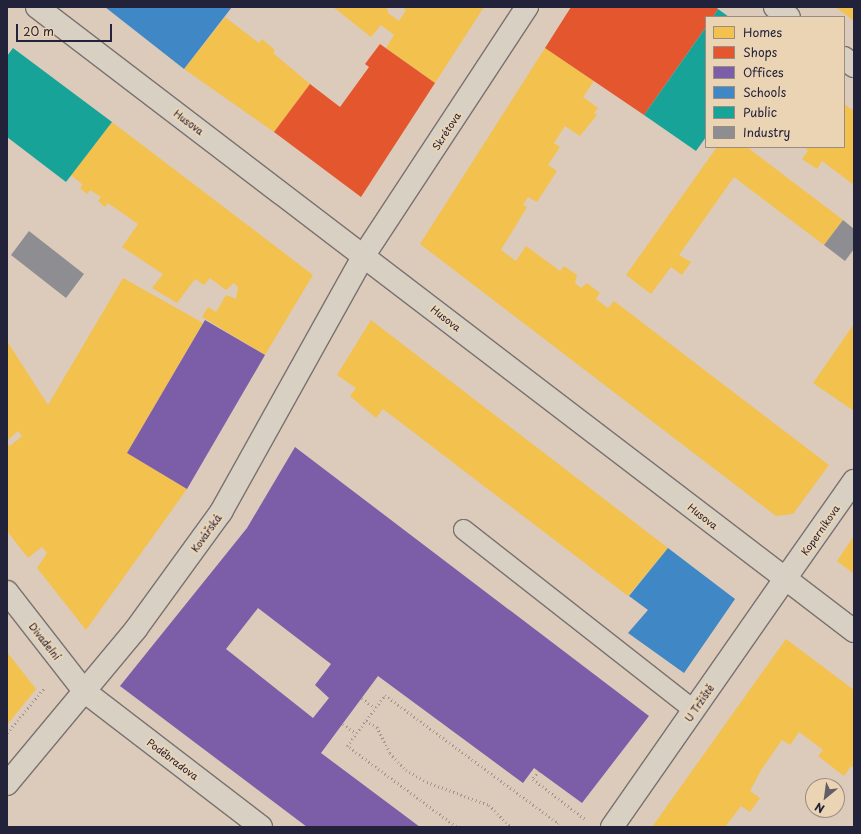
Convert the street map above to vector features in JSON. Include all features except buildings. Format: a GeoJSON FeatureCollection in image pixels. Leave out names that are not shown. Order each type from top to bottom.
{"type":"FeatureCollection","features":[{"type":"Feature","properties":{"kind":"street","name":"Husova"},"geometry":{"type":"LineString","coordinates":[[37,7],[364,255],[854,631]]}},
{"type":"Feature","properties":{"kind":"street","name":"Skrétova"},"geometry":{"type":"LineString","coordinates":[[364,255],[527,7]]}},
{"type":"Feature","properties":{"kind":"street"},"geometry":{"type":"LineString","coordinates":[[775,7],[788,16]]}},
{"type":"Feature","properties":{"kind":"street"},"geometry":{"type":"LineString","coordinates":[[845,59],[854,66]]}},
{"type":"Feature","properties":{"kind":"street","name":"Kovářská"},"geometry":{"type":"LineString","coordinates":[[7,784],[136,629],[221,512],[364,255]]}},
{"type":"Feature","properties":{"kind":"street","name":"Koperníkova"},"geometry":{"type":"LineString","coordinates":[[785,579],[854,481]]}},
{"type":"Feature","properties":{"kind":"street","name":"U Tržiště"},"geometry":{"type":"LineString","coordinates":[[612,827],[785,579]]}},
{"type":"Feature","properties":{"kind":"street","name":"Divadelní"},"geometry":{"type":"LineString","coordinates":[[7,592],[84,691]]}},
{"type":"Feature","properties":{"kind":"street","name":"Poděbradova"},"geometry":{"type":"LineString","coordinates":[[84,691],[261,827]]}},
{"type":"Feature","properties":{"kind":"lane"},"geometry":{"type":"LineString","coordinates":[[463,529],[694,710]]}},
{"type":"Feature","properties":{"kind":"path"},"geometry":{"type":"LineString","coordinates":[[7,733],[45,687]]}},
{"type":"Feature","properties":{"kind":"path"},"geometry":{"type":"LineString","coordinates":[[456,827],[347,746],[385,695],[558,823],[555,827]]}},
{"type":"Feature","properties":{"kind":"path"},"geometry":{"type":"LineString","coordinates":[[362,698],[375,708]]}},
{"type":"Feature","properties":{"kind":"path"},"geometry":{"type":"LineString","coordinates":[[366,721],[377,728],[390,752],[406,770],[427,782],[489,805],[511,827]]}},
{"type":"Feature","properties":{"kind":"path"},"geometry":{"type":"LineString","coordinates":[[343,724],[356,733]]}},
{"type":"Feature","properties":{"kind":"path"},"geometry":{"type":"LineString","coordinates":[[539,771],[532,779],[586,819]]}}]}
